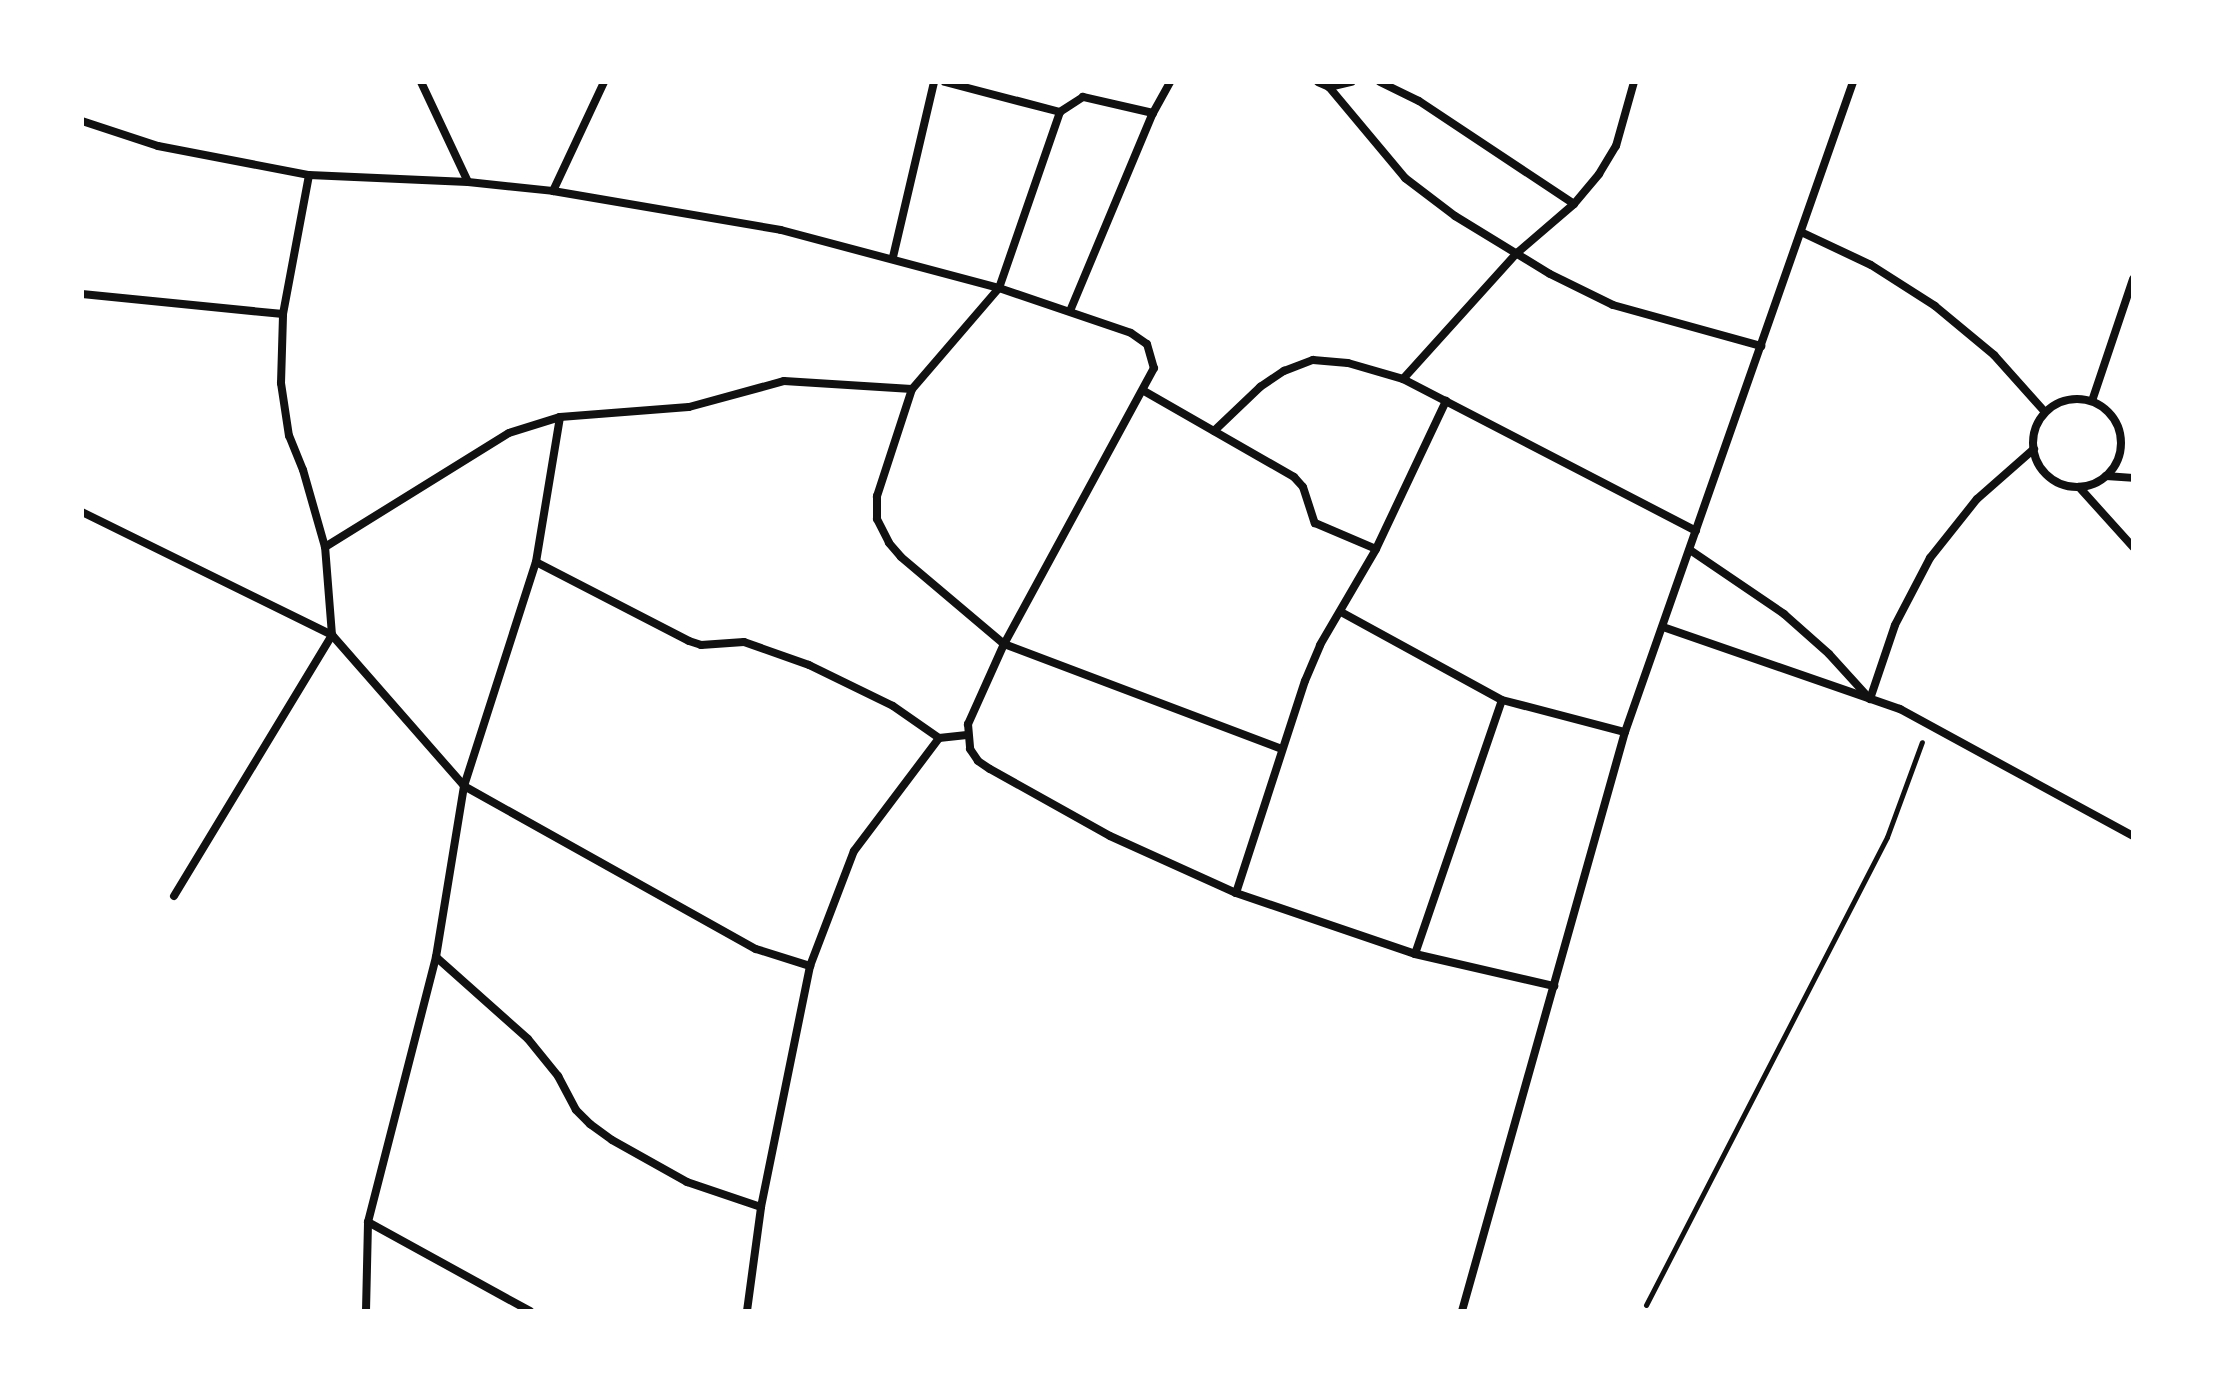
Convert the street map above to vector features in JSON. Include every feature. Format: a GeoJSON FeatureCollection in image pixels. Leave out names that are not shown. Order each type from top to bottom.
{"type":"FeatureCollection","features":[{"type":"Feature","properties":{"kind":"street"},"geometry":{"type":"LineString","coordinates":[[421,82],[468,182]]}},
{"type":"Feature","properties":{"kind":"street"},"geometry":{"type":"LineString","coordinates":[[553,191],[604,82]]}},
{"type":"Feature","properties":{"kind":"street"},"geometry":{"type":"LineString","coordinates":[[893,257],[934,82]]}},
{"type":"Feature","properties":{"kind":"street"},"geometry":{"type":"LineString","coordinates":[[945,82],[1060,112]]}},
{"type":"Feature","properties":{"kind":"street"},"geometry":{"type":"LineString","coordinates":[[1070,311],[1153,113],[1170,82]]}},
{"type":"Feature","properties":{"kind":"street"},"geometry":{"type":"LineString","coordinates":[[1318,82],[1329,87],[1405,178],[1455,216],[1517,253],[1613,305],[1761,346]]}},
{"type":"Feature","properties":{"kind":"street"},"geometry":{"type":"LineString","coordinates":[[1329,87],[1351,82]]}},
{"type":"Feature","properties":{"kind":"street"},"geometry":{"type":"LineString","coordinates":[[1380,82],[1419,101],[1574,204]]}},
{"type":"Feature","properties":{"kind":"street"},"geometry":{"type":"LineString","coordinates":[[1403,379],[1517,253],[1574,204],[1616,146],[1634,82]]}},
{"type":"Feature","properties":{"kind":"street"},"geometry":{"type":"LineString","coordinates":[[1462,1311],[1625,732],[1853,82]]}},
{"type":"Feature","properties":{"kind":"street"},"geometry":{"type":"LineString","coordinates":[[1153,113],[1083,97],[1060,112],[999,288],[912,389],[877,496],[877,519],[889,543],[901,557],[1004,644],[1282,749]]}},
{"type":"Feature","properties":{"kind":"street"},"geometry":{"type":"LineString","coordinates":[[82,121],[158,146],[309,175],[468,182],[553,191],[710,216],[893,257],[999,288],[1131,333],[1147,344],[1154,368],[1004,644],[972,713],[967,735],[970,749],[978,761],[990,769],[1110,836],[1236,893],[1415,954],[1554,986]]}},
{"type":"Feature","properties":{"kind":"street"},"geometry":{"type":"LineString","coordinates":[[174,896],[332,635],[325,547],[303,470],[289,436],[281,383],[283,314],[309,175]]}},
{"type":"Feature","properties":{"kind":"street"},"geometry":{"type":"LineString","coordinates":[[1801,232],[1871,265],[1935,306],[1994,355],[2045,412]]}},
{"type":"Feature","properties":{"kind":"street"},"geometry":{"type":"LineString","coordinates":[[2092,401],[2133,279]]}},
{"type":"Feature","properties":{"kind":"street"},"geometry":{"type":"LineString","coordinates":[[82,294],[283,314]]}},
{"type":"Feature","properties":{"kind":"street"},"geometry":{"type":"LineString","coordinates":[[1214,431],[1260,387],[1284,371],[1313,360],[1348,363],[1403,379],[1696,531]]}},
{"type":"Feature","properties":{"kind":"street"},"geometry":{"type":"LineString","coordinates":[[325,547],[509,433],[560,417],[689,407],[784,381],[912,389]]}},
{"type":"Feature","properties":{"kind":"street"},"geometry":{"type":"LineString","coordinates":[[1144,391],[1294,477],[1303,487],[1315,523],[1376,549]]}},
{"type":"Feature","properties":{"kind":"street"},"geometry":{"type":"LineString","coordinates":[[2067,399],[2092,401],[2113,416],[2122,441],[2115,466],[2106,476],[2079,487],[2066,485],[2045,472],[2034,449],[2034,436],[2045,412],[2067,399]]}},
{"type":"Feature","properties":{"kind":"street"},"geometry":{"type":"LineString","coordinates":[[1236,893],[1305,681],[1376,549],[1446,401]]}},
{"type":"Feature","properties":{"kind":"street"},"geometry":{"type":"LineString","coordinates":[[366,1311],[368,1222],[436,957],[464,786],[536,562],[560,417]]}},
{"type":"Feature","properties":{"kind":"street"},"geometry":{"type":"LineString","coordinates":[[1870,699],[1895,625],[1930,558],[1977,499],[2034,449]]}},
{"type":"Feature","properties":{"kind":"street"},"geometry":{"type":"LineString","coordinates":[[2106,476],[2133,478]]}},
{"type":"Feature","properties":{"kind":"street"},"geometry":{"type":"LineString","coordinates":[[2079,487],[2133,547]]}},
{"type":"Feature","properties":{"kind":"street"},"geometry":{"type":"LineString","coordinates":[[82,512],[332,635],[464,786],[756,949],[810,966]]}},
{"type":"Feature","properties":{"kind":"street"},"geometry":{"type":"LineString","coordinates":[[1690,550],[1784,614],[1829,654],[1870,699]]}},
{"type":"Feature","properties":{"kind":"street"},"geometry":{"type":"LineString","coordinates":[[536,562],[689,641],[701,645],[744,642],[809,665],[893,706],[939,738],[967,735]]}},
{"type":"Feature","properties":{"kind":"street"},"geometry":{"type":"LineString","coordinates":[[1341,612],[1502,700],[1625,732]]}},
{"type":"Feature","properties":{"kind":"street"},"geometry":{"type":"LineString","coordinates":[[1663,627],[1930,723],[2133,836]]}},
{"type":"Feature","properties":{"kind":"street"},"geometry":{"type":"LineString","coordinates":[[1415,954],[1502,700]]}},
{"type":"Feature","properties":{"kind":"street"},"geometry":{"type":"LineString","coordinates":[[747,1311],[761,1207],[810,966],[854,851],[939,738]]}},
{"type":"Feature","properties":{"kind":"street"},"geometry":{"type":"LineString","coordinates":[[436,957],[528,1039],[558,1076],[576,1110],[590,1124],[687,1182],[761,1207]]}},
{"type":"Feature","properties":{"kind":"street"},"geometry":{"type":"LineString","coordinates":[[368,1222],[530,1311]]}},
{"type":"Feature","properties":{"kind":"path"},"geometry":{"type":"LineString","coordinates":[[1646,1305],[1887,837],[1930,723]]}}]}
